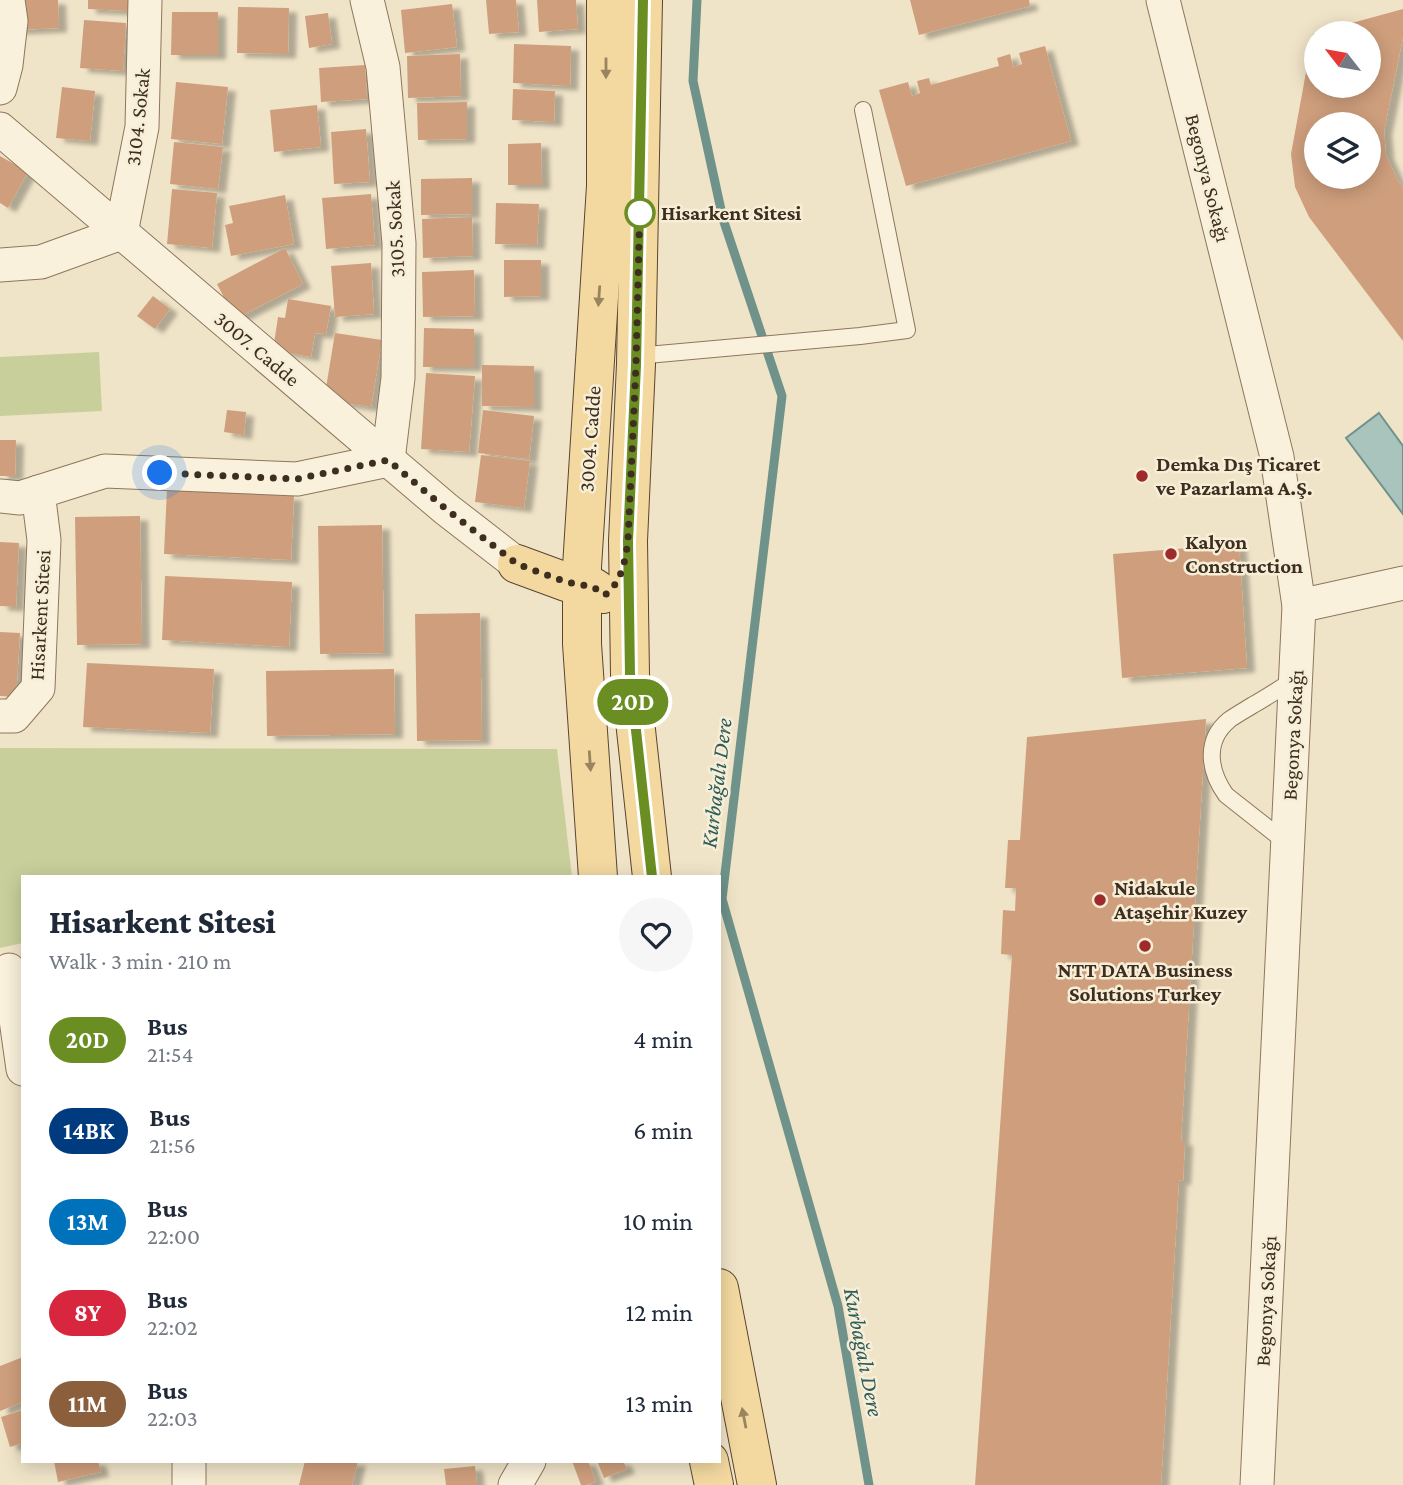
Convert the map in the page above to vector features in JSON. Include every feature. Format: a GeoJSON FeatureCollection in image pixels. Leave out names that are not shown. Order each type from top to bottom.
{"type":"FeatureCollection","features":[{"type":"Feature","properties":{"kind":"main road","name":"3004. Cadde"},"geometry":{"type":"LineString","coordinates":[[599,598],[586,492],[606,186],[606,0]]}},
{"type":"Feature","properties":{"kind":"main road","name":"3004. Cadde"},"geometry":{"type":"LineString","coordinates":[[599,598],[628,541],[636,356],[643,0]]}},
{"type":"Feature","properties":{"kind":"main road"},"geometry":{"type":"LineString","coordinates":[[517,564],[535,561],[556,550],[579,515],[586,492]]}},
{"type":"Feature","properties":{"kind":"main road"},"geometry":{"type":"LineString","coordinates":[[517,564],[573,597],[599,598],[639,619],[649,637],[662,804],[647,832],[652,875]]}},
{"type":"Feature","properties":{"kind":"main road"},"geometry":{"type":"LineString","coordinates":[[517,564],[565,614],[582,645],[598,875]]}},
{"type":"Feature","properties":{"kind":"main road"},"geometry":{"type":"LineString","coordinates":[[582,645],[597,618],[615,609],[599,598]]}},
{"type":"Feature","properties":{"kind":"main road"},"geometry":{"type":"LineString","coordinates":[[721,1298],[757,1485]]}},
{"type":"Feature","properties":{"kind":"main road"},"geometry":{"type":"LineString","coordinates":[[709,1463],[714,1485]]}},
{"type":"Feature","properties":{"kind":"street"},"geometry":{"type":"LineString","coordinates":[[0,88],[6,65],[11,21],[8,0]]}},
{"type":"Feature","properties":{"kind":"street","name":"3104. Sokak"},"geometry":{"type":"LineString","coordinates":[[121,233],[142,127],[145,0]]}},
{"type":"Feature","properties":{"kind":"street","name":"3105. Sokak"},"geometry":{"type":"LineString","coordinates":[[367,0],[383,67],[399,243],[398,378],[388,460]]}},
{"type":"Feature","properties":{"kind":"street","name":"Begonya Sokağı"},"geometry":{"type":"LineString","coordinates":[[1163,0],[1277,457],[1299,606],[1257,1485]]}},
{"type":"Feature","properties":{"kind":"street","name":"3007. Cadde"},"geometry":{"type":"LineString","coordinates":[[0,129],[446,509],[517,564]]}},
{"type":"Feature","properties":{"kind":"street"},"geometry":{"type":"LineString","coordinates":[[0,265],[41,262],[121,233]]}},
{"type":"Feature","properties":{"kind":"street"},"geometry":{"type":"LineString","coordinates":[[0,496],[20,498],[106,471],[297,479],[388,460]]}},
{"type":"Feature","properties":{"kind":"street","name":"Hisarkent Sitesi"},"geometry":{"type":"LineString","coordinates":[[0,716],[13,716],[37,688],[44,540],[38,492]]}},
{"type":"Feature","properties":{"kind":"street"},"geometry":{"type":"LineString","coordinates":[[1299,606],[1403,583]]}},
{"type":"Feature","properties":{"kind":"street"},"geometry":{"type":"LineString","coordinates":[[10,969],[21,1054]]}},
{"type":"Feature","properties":{"kind":"street"},"geometry":{"type":"LineString","coordinates":[[189,1463],[189,1485]]}},
{"type":"Feature","properties":{"kind":"street"},"geometry":{"type":"LineString","coordinates":[[515,1485],[528,1463]]}},
{"type":"Feature","properties":{"kind":"lane"},"geometry":{"type":"LineString","coordinates":[[636,356],[907,330],[863,110]]}},
{"type":"Feature","properties":{"kind":"lane"},"geometry":{"type":"LineString","coordinates":[[1287,843],[1226,795],[1219,785],[1210,757],[1217,735],[1230,719],[1295,679]]}},
{"type":"Feature","properties":{"kind":"green space"},"geometry":{"type":"Polygon","coordinates":[[[99,352],[102,411],[0,416],[0,357],[99,352]]]}},
{"type":"Feature","properties":{"kind":"green space"},"geometry":{"type":"Polygon","coordinates":[[[0,748],[557,749],[572,875],[21,875],[21,943],[0,948],[0,748]]]}},
{"type":"Feature","properties":{"kind":"water"},"geometry":{"type":"Polygon","coordinates":[[[1379,413],[1403,446],[1403,514],[1346,438],[1379,413]]]}},
{"type":"Feature","properties":{"kind":"building"},"geometry":{"type":"Polygon","coordinates":[[[15,0],[58,0],[59,28],[16,30],[15,0]]]}},
{"type":"Feature","properties":{"kind":"building"},"geometry":{"type":"Polygon","coordinates":[[[88,0],[129,0],[128,11],[88,9],[88,0]]]}},
{"type":"Feature","properties":{"kind":"building"},"geometry":{"type":"Polygon","coordinates":[[[486,0],[516,0],[519,32],[489,34],[486,0]]]}},
{"type":"Feature","properties":{"kind":"building"},"geometry":{"type":"Polygon","coordinates":[[[537,0],[576,0],[578,29],[539,32],[537,0]]]}},
{"type":"Feature","properties":{"kind":"building"},"geometry":{"type":"Polygon","coordinates":[[[910,0],[1029,0],[1030,6],[919,35],[910,0]]]}},
{"type":"Feature","properties":{"kind":"building"},"geometry":{"type":"Polygon","coordinates":[[[452,4],[457,47],[405,53],[401,10],[452,4]]]}},
{"type":"Feature","properties":{"kind":"building"},"geometry":{"type":"Polygon","coordinates":[[[238,7],[289,8],[288,54],[237,53],[238,7]]]}},
{"type":"Feature","properties":{"kind":"building"},"geometry":{"type":"Polygon","coordinates":[[[1403,9],[1403,37],[1384,131],[1386,155],[1403,188],[1403,341],[1309,217],[1295,187],[1291,154],[1304,83],[1304,98],[1381,98],[1381,21],[1359,21],[1403,9]]]}},
{"type":"Feature","properties":{"kind":"building"},"geometry":{"type":"Polygon","coordinates":[[[172,12],[218,12],[218,55],[171,55],[172,12]]]}},
{"type":"Feature","properties":{"kind":"building"},"geometry":{"type":"Polygon","coordinates":[[[328,13],[332,44],[309,48],[305,16],[328,13]]]}},
{"type":"Feature","properties":{"kind":"building"},"geometry":{"type":"Polygon","coordinates":[[[84,20],[126,23],[123,71],[80,68],[84,20]]]}},
{"type":"Feature","properties":{"kind":"building"},"geometry":{"type":"Polygon","coordinates":[[[514,44],[571,46],[570,86],[513,83],[514,44]]]}},
{"type":"Feature","properties":{"kind":"building"},"geometry":{"type":"Polygon","coordinates":[[[1045,46],[1071,141],[906,186],[879,90],[908,82],[912,96],[920,93],[917,81],[929,78],[931,85],[999,66],[997,58],[1010,54],[1013,67],[1022,64],[1019,53],[1045,46]]]}},
{"type":"Feature","properties":{"kind":"building"},"geometry":{"type":"Polygon","coordinates":[[[460,54],[461,96],[408,98],[407,56],[460,54]]]}},
{"type":"Feature","properties":{"kind":"building"},"geometry":{"type":"Polygon","coordinates":[[[365,65],[367,99],[321,102],[319,68],[365,65]]]}},
{"type":"Feature","properties":{"kind":"building"},"geometry":{"type":"Polygon","coordinates":[[[176,82],[228,87],[222,144],[171,139],[176,82]]]}},
{"type":"Feature","properties":{"kind":"building"},"geometry":{"type":"Polygon","coordinates":[[[62,87],[95,91],[90,141],[56,138],[62,87]]]}},
{"type":"Feature","properties":{"kind":"building"},"geometry":{"type":"Polygon","coordinates":[[[513,89],[555,91],[554,122],[512,120],[513,89]]]}},
{"type":"Feature","properties":{"kind":"building"},"geometry":{"type":"Polygon","coordinates":[[[467,102],[467,139],[418,140],[417,103],[467,102]]]}},
{"type":"Feature","properties":{"kind":"building"},"geometry":{"type":"Polygon","coordinates":[[[317,105],[321,147],[274,152],[270,110],[317,105]]]}},
{"type":"Feature","properties":{"kind":"building"},"geometry":{"type":"Polygon","coordinates":[[[366,129],[370,182],[334,184],[331,132],[366,129]]]}},
{"type":"Feature","properties":{"kind":"building"},"geometry":{"type":"Polygon","coordinates":[[[174,142],[223,147],[218,189],[170,184],[174,142]]]}},
{"type":"Feature","properties":{"kind":"building"},"geometry":{"type":"Polygon","coordinates":[[[541,143],[542,185],[508,185],[508,144],[541,143]]]}},
{"type":"Feature","properties":{"kind":"building"},"geometry":{"type":"Polygon","coordinates":[[[0,156],[28,172],[8,208],[0,203],[0,156]]]}},
{"type":"Feature","properties":{"kind":"building"},"geometry":{"type":"Polygon","coordinates":[[[472,178],[472,214],[421,215],[421,179],[472,178]]]}},
{"type":"Feature","properties":{"kind":"building"},"geometry":{"type":"Polygon","coordinates":[[[172,189],[217,193],[212,248],[167,244],[172,189]]]}},
{"type":"Feature","properties":{"kind":"building"},"geometry":{"type":"Polygon","coordinates":[[[371,194],[375,245],[326,249],[322,198],[371,194]]]}},
{"type":"Feature","properties":{"kind":"building"},"geometry":{"type":"Polygon","coordinates":[[[285,195],[294,244],[231,256],[225,225],[233,223],[229,206],[285,195]]]}},
{"type":"Feature","properties":{"kind":"building"},"geometry":{"type":"Polygon","coordinates":[[[496,203],[539,204],[537,245],[495,244],[496,203]]]}},
{"type":"Feature","properties":{"kind":"building"},"geometry":{"type":"Polygon","coordinates":[[[472,217],[473,256],[423,258],[422,219],[472,217]]]}},
{"type":"Feature","properties":{"kind":"building"},"geometry":{"type":"Polygon","coordinates":[[[285,248],[303,284],[235,319],[217,284],[285,248]]]}},
{"type":"Feature","properties":{"kind":"building"},"geometry":{"type":"Polygon","coordinates":[[[504,260],[541,260],[541,296],[504,297],[504,260]]]}},
{"type":"Feature","properties":{"kind":"building"},"geometry":{"type":"Polygon","coordinates":[[[371,263],[374,314],[335,317],[331,266],[371,263]]]}},
{"type":"Feature","properties":{"kind":"building"},"geometry":{"type":"Polygon","coordinates":[[[474,270],[475,316],[423,317],[422,272],[474,270]]]}},
{"type":"Feature","properties":{"kind":"building"},"geometry":{"type":"Polygon","coordinates":[[[153,296],[170,309],[155,329],[137,316],[153,296]]]}},
{"type":"Feature","properties":{"kind":"building"},"geometry":{"type":"Polygon","coordinates":[[[288,299],[331,306],[326,334],[315,333],[311,357],[273,350],[278,317],[285,318],[288,299]]]}},
{"type":"Feature","properties":{"kind":"building"},"geometry":{"type":"Polygon","coordinates":[[[424,328],[474,329],[474,367],[423,367],[424,328]]]}},
{"type":"Feature","properties":{"kind":"building"},"geometry":{"type":"Polygon","coordinates":[[[335,333],[382,340],[371,407],[324,400],[335,333]]]}},
{"type":"Feature","properties":{"kind":"building"},"geometry":{"type":"Polygon","coordinates":[[[482,365],[534,366],[534,407],[482,406],[482,365]]]}},
{"type":"Feature","properties":{"kind":"building"},"geometry":{"type":"Polygon","coordinates":[[[426,373],[475,376],[469,452],[421,449],[426,373]]]}},
{"type":"Feature","properties":{"kind":"building"},"geometry":{"type":"Polygon","coordinates":[[[227,410],[246,412],[244,435],[224,432],[227,410]]]}},
{"type":"Feature","properties":{"kind":"building"},"geometry":{"type":"Polygon","coordinates":[[[483,410],[534,416],[529,459],[478,453],[483,410]]]}},
{"type":"Feature","properties":{"kind":"building"},"geometry":{"type":"Polygon","coordinates":[[[0,440],[16,440],[15,476],[0,476],[0,440]]]}},
{"type":"Feature","properties":{"kind":"building"},"geometry":{"type":"Polygon","coordinates":[[[481,455],[530,461],[524,508],[475,502],[481,455]]]}},
{"type":"Feature","properties":{"kind":"building"},"geometry":{"type":"Polygon","coordinates":[[[167,489],[294,496],[291,560],[164,554],[167,489]]]}},
{"type":"Feature","properties":{"kind":"building"},"geometry":{"type":"Polygon","coordinates":[[[140,516],[142,644],[77,645],[75,517],[140,516]]]}},
{"type":"Feature","properties":{"kind":"building"},"geometry":{"type":"Polygon","coordinates":[[[382,525],[384,653],[320,654],[318,526],[382,525]]]}},
{"type":"Feature","properties":{"kind":"building"},"geometry":{"type":"Polygon","coordinates":[[[0,542],[19,543],[16,607],[0,606],[0,542]]]}},
{"type":"Feature","properties":{"kind":"building"},"geometry":{"type":"Polygon","coordinates":[[[1239,544],[1247,668],[1122,678],[1113,554],[1239,544]]]}},
{"type":"Feature","properties":{"kind":"building"},"geometry":{"type":"Polygon","coordinates":[[[165,576],[292,582],[289,647],[162,640],[165,576]]]}},
{"type":"Feature","properties":{"kind":"building"},"geometry":{"type":"Polygon","coordinates":[[[480,613],[482,740],[417,741],[415,614],[480,613]]]}},
{"type":"Feature","properties":{"kind":"building"},"geometry":{"type":"Polygon","coordinates":[[[0,632],[20,633],[16,697],[0,696],[0,632]]]}},
{"type":"Feature","properties":{"kind":"building"},"geometry":{"type":"Polygon","coordinates":[[[87,663],[214,669],[210,733],[83,727],[87,663]]]}},
{"type":"Feature","properties":{"kind":"building"},"geometry":{"type":"Polygon","coordinates":[[[394,669],[395,734],[267,736],[266,671],[394,669]]]}},
{"type":"Feature","properties":{"kind":"building"},"geometry":{"type":"Polygon","coordinates":[[[1206,719],[1181,1141],[1185,1141],[1183,1181],[1179,1180],[1161,1485],[975,1485],[1012,955],[1001,954],[1003,910],[1015,911],[1016,888],[1005,888],[1008,840],[1020,840],[1027,737],[1206,719]]]}},
{"type":"Feature","properties":{"kind":"building"},"geometry":{"type":"Polygon","coordinates":[[[21,1358],[21,1403],[0,1411],[0,1366],[21,1358]]]}},
{"type":"Feature","properties":{"kind":"building"},"geometry":{"type":"Polygon","coordinates":[[[21,1411],[21,1444],[10,1447],[1,1417],[21,1411]]]}},
{"type":"Feature","properties":{"kind":"building"},"geometry":{"type":"Polygon","coordinates":[[[54,1463],[99,1463],[101,1472],[58,1482],[54,1463]]]}},
{"type":"Feature","properties":{"kind":"building"},"geometry":{"type":"Polygon","coordinates":[[[304,1463],[358,1463],[352,1485],[299,1485],[304,1463]]]}},
{"type":"Feature","properties":{"kind":"building"},"geometry":{"type":"Polygon","coordinates":[[[573,1463],[589,1463],[596,1481],[581,1485],[573,1463]]]}},
{"type":"Feature","properties":{"kind":"building"},"geometry":{"type":"Polygon","coordinates":[[[598,1463],[624,1463],[627,1469],[604,1478],[598,1463]]]}},
{"type":"Feature","properties":{"kind":"building"},"geometry":{"type":"Polygon","coordinates":[[[475,1466],[477,1485],[446,1485],[444,1469],[475,1466]]]}},
{"type":"Feature","properties":{"kind":"waterway","name":"Kurbağalı Dere"},"geometry":{"type":"LineString","coordinates":[[697,0],[693,81],[723,219],[782,396],[722,899],[838,1306],[869,1485]]}},
{"type":"Feature","properties":{"kind":"bus line","name":"20D"},"geometry":{"type":"LineString","coordinates":[[643,0],[636,365],[628,541],[630,675],[652,875]]}},
{"type":"Feature","properties":{"kind":"place","name":"Hisarkent Sitesi"},"geometry":{"type":"Point","coordinates":[640,213]}},
{"type":"Feature","properties":{"kind":"place","name":"Demka Dış Ticaret ve Pazarlama A.Ş."},"geometry":{"type":"Point","coordinates":[1142,476]}},
{"type":"Feature","properties":{"kind":"place","name":"Kalyon Construction"},"geometry":{"type":"Point","coordinates":[1171,554]}},
{"type":"Feature","properties":{"kind":"place","name":"Nidakule Ataşehir Kuzey"},"geometry":{"type":"Point","coordinates":[1100,900]}},
{"type":"Feature","properties":{"kind":"place","name":"NTT DATA Business Solutions Turkey"},"geometry":{"type":"Point","coordinates":[1145,946]}},
{"type":"Feature","properties":{"kind":"route"},"geometry":{"type":"LineString","coordinates":[[160,473],[297,479],[388,460],[517,564],[608,594],[624,564],[628,541],[640,201],[640,213]]}}]}
